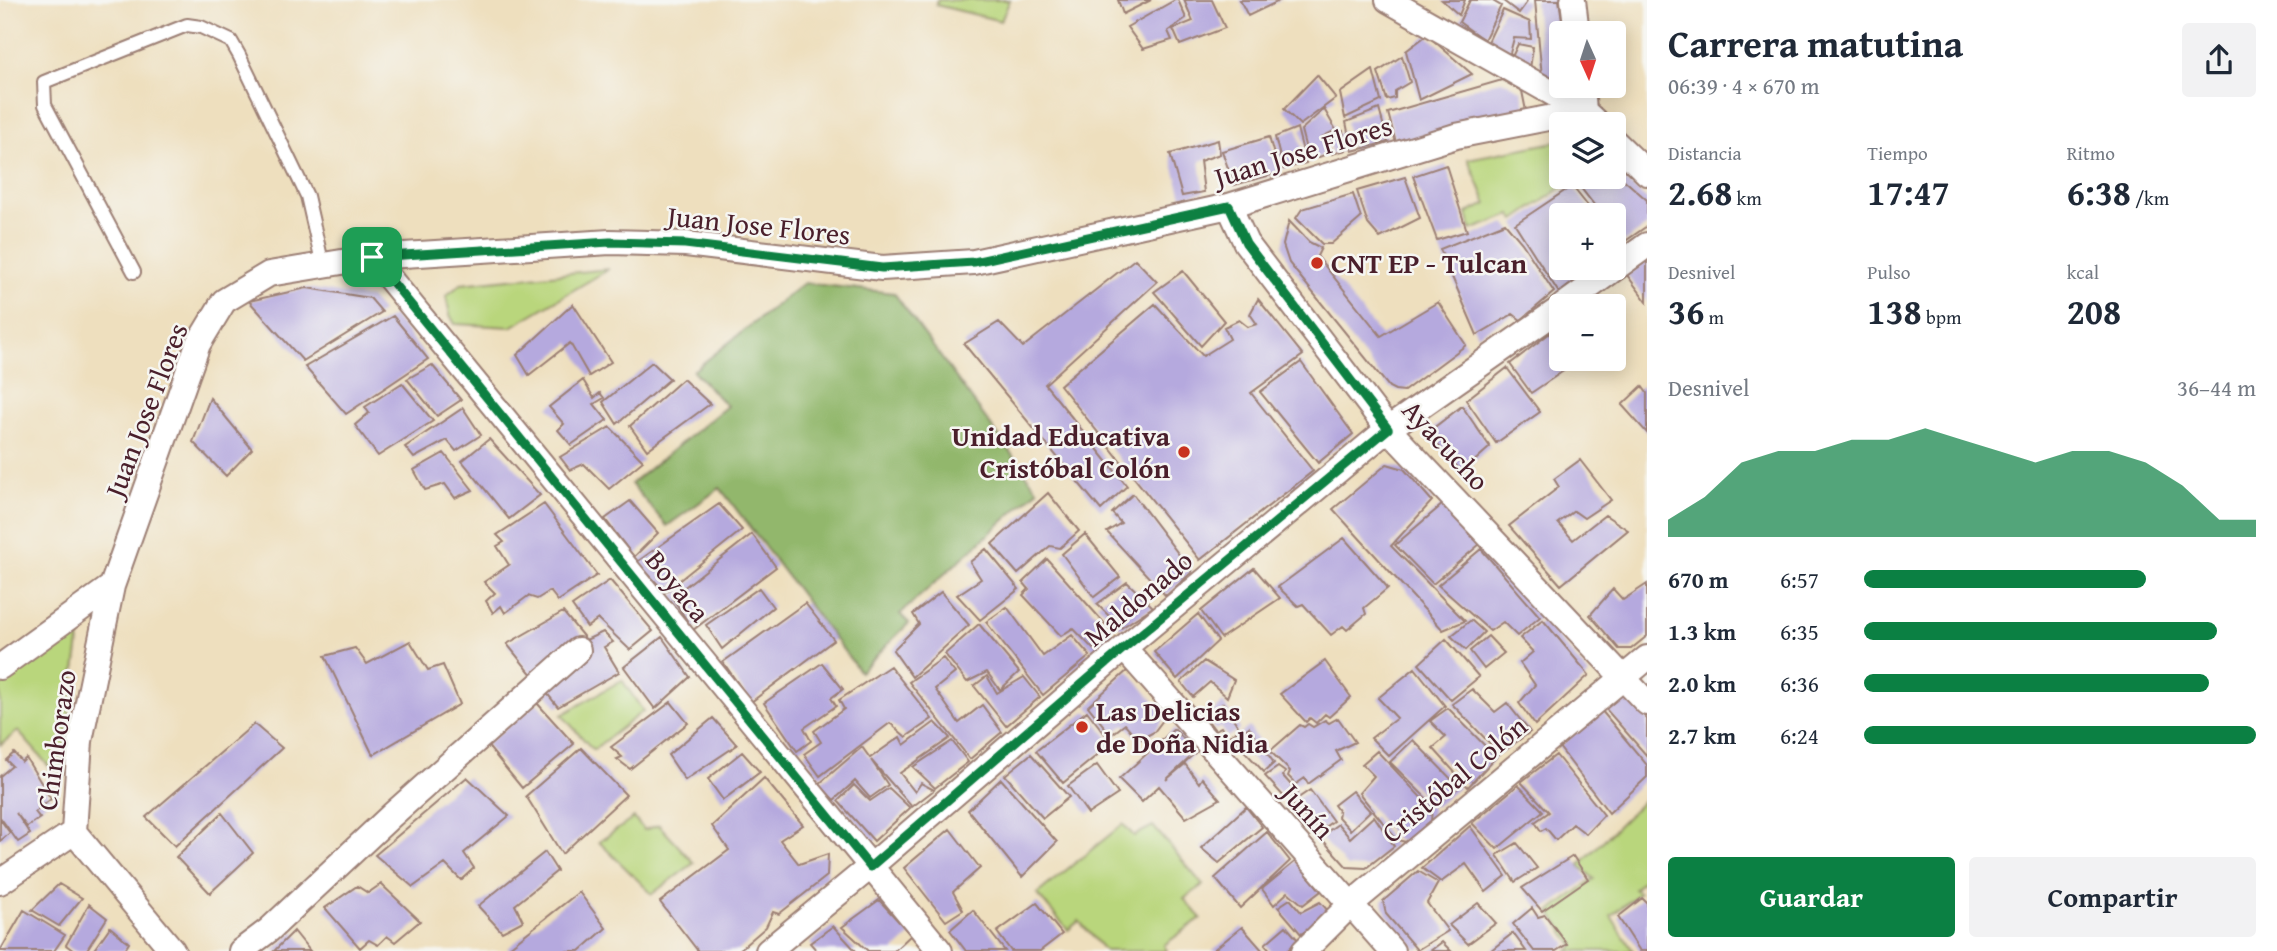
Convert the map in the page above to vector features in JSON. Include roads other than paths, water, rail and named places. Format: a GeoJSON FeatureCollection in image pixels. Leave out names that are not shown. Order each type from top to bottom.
{"type":"FeatureCollection","features":[{"type":"Feature","properties":{"kind":"street"},"geometry":{"type":"LineString","coordinates":[[1388,0],[1581,112]]}},
{"type":"Feature","properties":{"kind":"street"},"geometry":{"type":"LineString","coordinates":[[1573,0],[1576,21]]}},
{"type":"Feature","properties":{"kind":"street","name":"Juan Jose Flores"},"geometry":{"type":"LineString","coordinates":[[112,586],[198,344],[224,301],[269,274],[372,257],[610,242],[685,244],[882,268],[974,262],[1229,206],[1456,136],[1549,124]]}},
{"type":"Feature","properties":{"kind":"street"},"geometry":{"type":"LineString","coordinates":[[1626,153],[1647,173]]}},
{"type":"Feature","properties":{"kind":"street","name":"Ayacucho"},"geometry":{"type":"LineString","coordinates":[[1229,206],[1246,243],[1388,429],[1647,703]]}},
{"type":"Feature","properties":{"kind":"street","name":"Maldonado"},"geometry":{"type":"LineString","coordinates":[[1580,294],[1647,245]]}},
{"type":"Feature","properties":{"kind":"street","name":"Boyaca"},"geometry":{"type":"LineString","coordinates":[[372,257],[940,951]]}},
{"type":"Feature","properties":{"kind":"street","name":"Maldonado"},"geometry":{"type":"LineString","coordinates":[[768,951],[870,867],[1124,648],[1388,429],[1549,316]]}},
{"type":"Feature","properties":{"kind":"street"},"geometry":{"type":"LineString","coordinates":[[0,667],[112,586]]}},
{"type":"Feature","properties":{"kind":"street","name":"Chimborazo"},"geometry":{"type":"LineString","coordinates":[[112,586],[80,741],[74,832],[173,951]]}},
{"type":"Feature","properties":{"kind":"street","name":"Junín"},"geometry":{"type":"LineString","coordinates":[[1124,648],[1392,951]]}},
{"type":"Feature","properties":{"kind":"street"},"geometry":{"type":"LineString","coordinates":[[241,951],[269,930],[392,815],[578,650]]}},
{"type":"Feature","properties":{"kind":"street","name":"Cristóbal Colón"},"geometry":{"type":"LineString","coordinates":[[1304,951],[1351,904],[1647,658]]}},
{"type":"Feature","properties":{"kind":"street"},"geometry":{"type":"LineString","coordinates":[[0,892],[8,876],[74,832]]}},
{"type":"Feature","properties":{"kind":"lane"},"geometry":{"type":"LineString","coordinates":[[134,272],[45,105],[44,82],[187,25],[201,27],[231,41],[239,55],[307,196],[323,266]]}},
{"type":"Feature","properties":{"kind":"place","name":"CNT EP - Tulcan"},"geometry":{"type":"Point","coordinates":[1317,263]}},
{"type":"Feature","properties":{"kind":"place","name":"Unidad Educativa Cristóbal Colón"},"geometry":{"type":"Point","coordinates":[1184,452]}},
{"type":"Feature","properties":{"kind":"place","name":"Las Delicias de Doña Nidia"},"geometry":{"type":"Point","coordinates":[1082,727]}}]}
